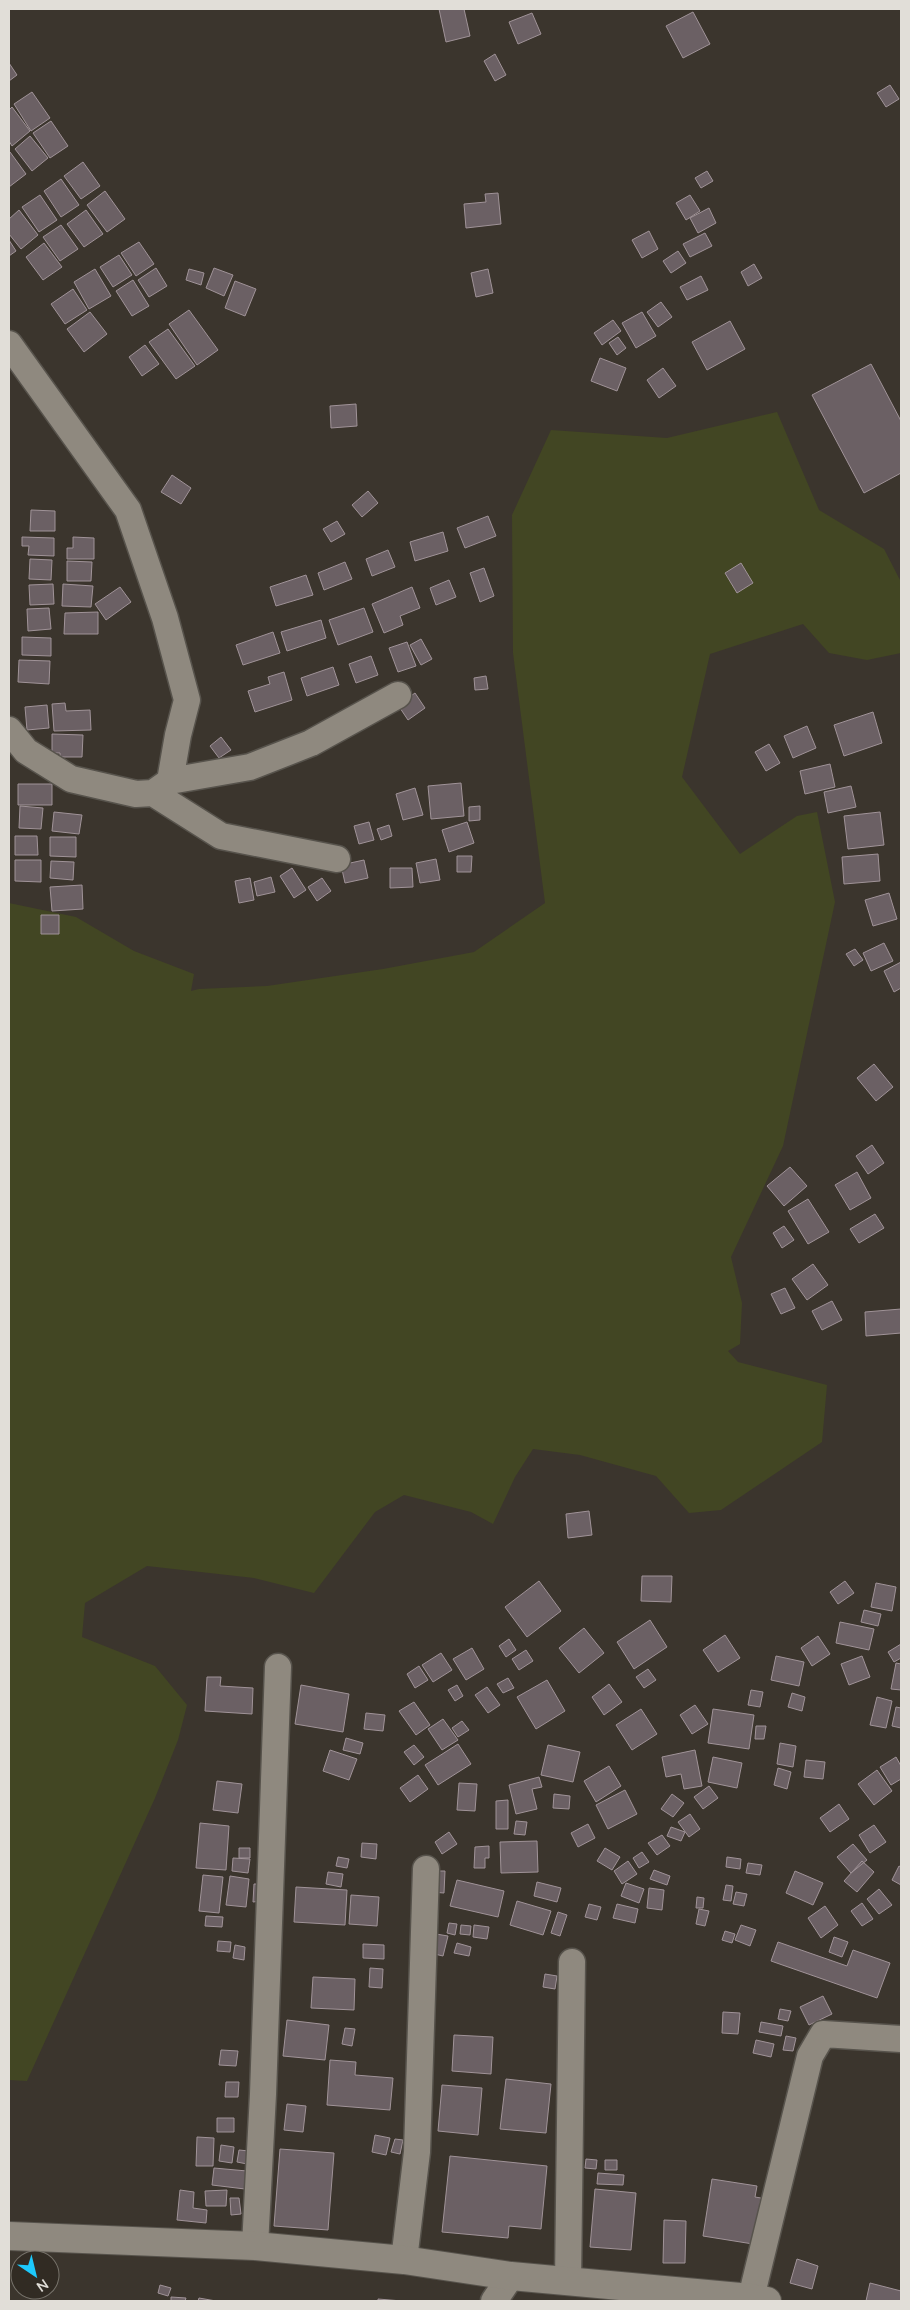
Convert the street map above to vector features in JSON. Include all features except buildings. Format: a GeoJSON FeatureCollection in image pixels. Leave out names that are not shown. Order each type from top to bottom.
{"type":"FeatureCollection","features":[{"type":"Feature","properties":{"kind":"street"},"geometry":{"type":"LineString","coordinates":[[9,344],[128,510],[164,618],[187,700],[161,787]]}},
{"type":"Feature","properties":{"kind":"street"},"geometry":{"type":"LineString","coordinates":[[9,730],[26,752],[71,779],[136,794],[250,767],[311,742],[398,695]]}},
{"type":"Feature","properties":{"kind":"street"},"geometry":{"type":"LineString","coordinates":[[161,787],[220,836],[337,858]]}},
{"type":"Feature","properties":{"kind":"street"},"geometry":{"type":"LineString","coordinates":[[255,2246],[263,2094],[278,1667]]}},
{"type":"Feature","properties":{"kind":"street"},"geometry":{"type":"LineString","coordinates":[[404,2260],[417,2152],[426,1869]]}},
{"type":"Feature","properties":{"kind":"street"},"geometry":{"type":"LineString","coordinates":[[568,2281],[572,1962]]}},
{"type":"Feature","properties":{"kind":"street"},"geometry":{"type":"LineString","coordinates":[[9,2236],[255,2246],[404,2260],[511,2276],[568,2281],[694,2298],[759,2299],[810,2056],[823,2034],[901,2039]]}},
{"type":"Feature","properties":{"kind":"street"},"geometry":{"type":"LineString","coordinates":[[494,2301],[511,2276]]}},
{"type":"Feature","properties":{"kind":"green space"},"geometry":{"type":"Polygon","coordinates":[[[777,412],[819,510],[884,549],[901,582],[901,653],[867,660],[829,653],[803,624],[710,654],[682,777],[740,854],[797,816],[817,812],[835,902],[783,1146],[731,1257],[742,1303],[740,1344],[728,1351],[738,1362],[827,1385],[822,1442],[721,1510],[689,1513],[656,1476],[580,1455],[533,1449],[515,1477],[493,1524],[471,1512],[404,1495],[375,1512],[314,1593],[254,1578],[147,1566],[85,1603],[82,1637],[155,1666],[187,1705],[178,1740],[155,1798],[27,2081],[9,2080],[9,903],[76,917],[134,951],[194,974],[191,991],[267,986],[383,969],[474,952],[545,903],[513,653],[512,515],[551,430],[667,438],[777,412]]]}}]}
